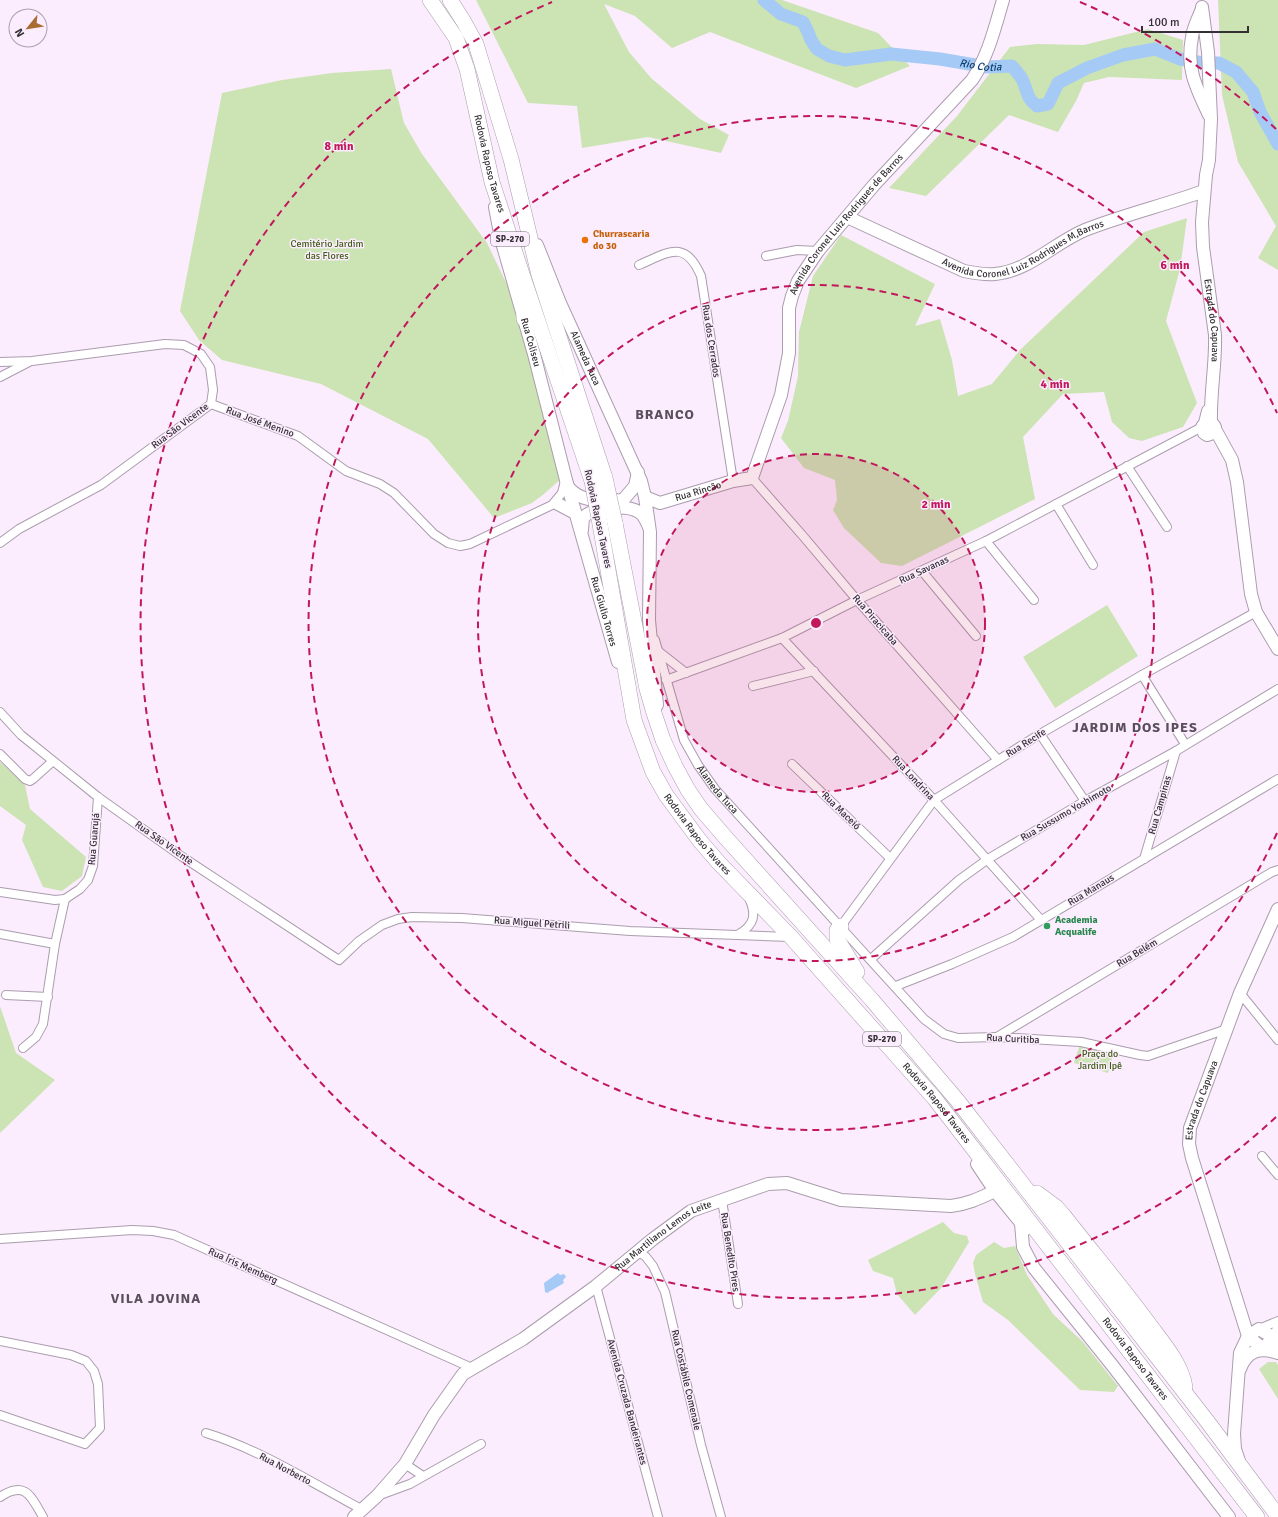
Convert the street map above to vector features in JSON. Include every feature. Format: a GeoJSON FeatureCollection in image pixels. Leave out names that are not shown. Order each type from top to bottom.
{"type":"FeatureCollection","features":[{"type":"Feature","properties":{"kind":"highway","name":"Rodovia Raposo Tavares"},"geometry":{"type":"LineString","coordinates":[[430,0],[456,38],[467,69],[492,182],[523,280],[615,523],[647,689],[663,740],[684,784],[701,809],[726,838],[872,1000],[957,1100],[1207,1421],[1278,1516]]}},
{"type":"Feature","properties":{"kind":"highway","name":"Rodovia Raposo Tavares"},"geometry":{"type":"LineString","coordinates":[[450,0],[476,44],[525,213],[539,275],[551,316],[591,431],[599,479],[600,524],[634,720],[653,772],[666,794],[700,841],[719,863],[791,937],[935,1099],[1257,1517]]}},
{"type":"Feature","properties":{"kind":"highway"},"geometry":{"type":"LineString","coordinates":[[523,280],[524,319]]}},
{"type":"Feature","properties":{"kind":"highway"},"geometry":{"type":"LineString","coordinates":[[841,926],[837,930],[837,939],[872,1000]]}},
{"type":"Feature","properties":{"kind":"street","name":"Avenida Coronel Luiz Rodrigues de Barros"},"geometry":{"type":"LineString","coordinates":[[752,478],[781,395],[788,353],[790,308],[792,296],[798,281],[818,251],[874,185],[968,86],[978,72],[986,54],[1003,0]]}},
{"type":"Feature","properties":{"kind":"street","name":"Estrada do Capuava"},"geometry":{"type":"LineString","coordinates":[[1203,4],[1192,36],[1190,69],[1194,84],[1211,119]]}},
{"type":"Feature","properties":{"kind":"street","name":"Estrada do Capuava"},"geometry":{"type":"LineString","coordinates":[[1203,4],[1208,52],[1211,119],[1209,160],[1204,191],[1202,222],[1203,247],[1215,347],[1208,429]]}},
{"type":"Feature","properties":{"kind":"street","name":"Rua Coliseu"},"geometry":{"type":"LineString","coordinates":[[492,182],[498,225],[574,508]]}},
{"type":"Feature","properties":{"kind":"street","name":"Avenida Coronel Luiz Rodrigues M,Barros"},"geometry":{"type":"LineString","coordinates":[[847,217],[964,271],[981,274],[995,274],[1031,262],[1060,243],[1083,231],[1204,191]]}},
{"type":"Feature","properties":{"kind":"street","name":"Alameda Tuca"},"geometry":{"type":"LineString","coordinates":[[525,213],[560,303],[638,472],[646,500],[650,532],[649,620],[656,700],[663,740]]}},
{"type":"Feature","properties":{"kind":"street"},"geometry":{"type":"LineString","coordinates":[[766,256],[797,250],[818,251]]}},
{"type":"Feature","properties":{"kind":"street","name":"Rua dos Cerrados"},"geometry":{"type":"LineString","coordinates":[[639,265],[666,253],[676,252],[686,254],[695,263],[701,276],[733,482]]}},
{"type":"Feature","properties":{"kind":"street","name":"Rua São Vicente"},"geometry":{"type":"LineString","coordinates":[[0,543],[19,530],[101,485],[211,404],[213,390],[210,367],[201,354],[184,345],[165,344],[32,361]]}},
{"type":"Feature","properties":{"kind":"street"},"geometry":{"type":"LineString","coordinates":[[0,362],[32,361]]}},
{"type":"Feature","properties":{"kind":"street"},"geometry":{"type":"LineString","coordinates":[[0,377],[32,361]]}},
{"type":"Feature","properties":{"kind":"street","name":"Rua José Menino"},"geometry":{"type":"LineString","coordinates":[[211,404],[298,436],[346,471],[380,484],[394,493],[434,534],[448,544],[460,546],[470,544],[555,505],[567,483]]}},
{"type":"Feature","properties":{"kind":"street"},"geometry":{"type":"LineString","coordinates":[[1208,429],[1232,460],[1237,482],[1251,594],[1256,612],[1278,649]]}},
{"type":"Feature","properties":{"kind":"street","name":"Rua Savanas"},"geometry":{"type":"LineString","coordinates":[[666,680],[782,638],[857,600],[986,541],[1174,442],[1208,429]]}},
{"type":"Feature","properties":{"kind":"street"},"geometry":{"type":"LineString","coordinates":[[1127,466],[1167,527]]}},
{"type":"Feature","properties":{"kind":"street"},"geometry":{"type":"LineString","coordinates":[[623,500],[635,486],[638,472]]}},
{"type":"Feature","properties":{"kind":"street","name":"Rua Rincão"},"geometry":{"type":"LineString","coordinates":[[660,503],[752,478]]}},
{"type":"Feature","properties":{"kind":"street","name":"Rua Piracicaba"},"geometry":{"type":"LineString","coordinates":[[752,478],[998,760]]}},
{"type":"Feature","properties":{"kind":"street"},"geometry":{"type":"LineString","coordinates":[[567,483],[574,493],[590,500],[646,500],[660,503],[648,517]]}},
{"type":"Feature","properties":{"kind":"street"},"geometry":{"type":"LineString","coordinates":[[555,505],[574,508],[590,500]]}},
{"type":"Feature","properties":{"kind":"street"},"geometry":{"type":"LineString","coordinates":[[1056,504],[1093,565]]}},
{"type":"Feature","properties":{"kind":"street","name":"Rua Giulio Torres"},"geometry":{"type":"LineString","coordinates":[[574,508],[634,720]]}},
{"type":"Feature","properties":{"kind":"street"},"geometry":{"type":"LineString","coordinates":[[582,534],[582,521],[588,512],[620,508],[633,509],[640,512],[645,518],[650,532]]}},
{"type":"Feature","properties":{"kind":"street"},"geometry":{"type":"LineString","coordinates":[[986,541],[1034,600]]}},
{"type":"Feature","properties":{"kind":"street"},"geometry":{"type":"LineString","coordinates":[[922,571],[976,636]]}},
{"type":"Feature","properties":{"kind":"street","name":"Rua Recife"},"geometry":{"type":"LineString","coordinates":[[841,926],[934,800],[1040,734],[1142,675],[1256,612]]}},
{"type":"Feature","properties":{"kind":"street","name":"Alameda Tuca"},"geometry":{"type":"LineString","coordinates":[[649,620],[684,740],[698,765],[725,800],[841,926]]}},
{"type":"Feature","properties":{"kind":"street","name":"Rua Londrina"},"geometry":{"type":"LineString","coordinates":[[782,638],[934,800],[1041,920]]}},
{"type":"Feature","properties":{"kind":"street"},"geometry":{"type":"LineString","coordinates":[[658,651],[666,659],[686,673]]}},
{"type":"Feature","properties":{"kind":"street"},"geometry":{"type":"LineString","coordinates":[[752,686],[814,671]]}},
{"type":"Feature","properties":{"kind":"street"},"geometry":{"type":"LineString","coordinates":[[1142,675],[1185,744]]}},
{"type":"Feature","properties":{"kind":"street","name":"Rua Sussumo Yoshimoto"},"geometry":{"type":"LineString","coordinates":[[871,959],[959,880],[988,859],[1085,801],[1176,751],[1185,744],[1278,689]]}},
{"type":"Feature","properties":{"kind":"street","name":"Rua São Vicente"},"geometry":{"type":"LineString","coordinates":[[0,712],[21,735],[98,797],[181,856],[339,960]]}},
{"type":"Feature","properties":{"kind":"street"},"geometry":{"type":"LineString","coordinates":[[1040,734],[1085,801]]}},
{"type":"Feature","properties":{"kind":"street","name":"Rua Campinas"},"geometry":{"type":"LineString","coordinates":[[1144,859],[1176,751]]}},
{"type":"Feature","properties":{"kind":"street"},"geometry":{"type":"LineString","coordinates":[[0,754],[25,779],[30,781],[53,760]]}},
{"type":"Feature","properties":{"kind":"street","name":"Rua Maceió"},"geometry":{"type":"LineString","coordinates":[[792,764],[890,858]]}},
{"type":"Feature","properties":{"kind":"street","name":"Rua Manaus"},"geometry":{"type":"LineString","coordinates":[[896,986],[952,964],[1013,937],[1278,778]]}},
{"type":"Feature","properties":{"kind":"street","name":"Rua Guarujá"},"geometry":{"type":"LineString","coordinates":[[65,900],[80,889],[88,880],[93,866],[98,797]]}},
{"type":"Feature","properties":{"kind":"street","name":"Rua Belém"},"geometry":{"type":"LineString","coordinates":[[997,1037],[1262,878],[1278,870]]}},
{"type":"Feature","properties":{"kind":"street"},"geometry":{"type":"LineString","coordinates":[[739,934],[749,928],[753,914],[753,906],[742,886]]}},
{"type":"Feature","properties":{"kind":"street"},"geometry":{"type":"LineString","coordinates":[[0,892],[50,900],[65,900],[55,944],[43,1024],[40,1031],[31,1042],[23,1048]]}},
{"type":"Feature","properties":{"kind":"street","name":"Estrada do Capuava"},"geometry":{"type":"LineString","coordinates":[[1246,1341],[1243,1320],[1192,1158],[1189,1144],[1190,1128],[1240,993],[1278,909]]}},
{"type":"Feature","properties":{"kind":"street","name":"Rua Miguel Petrili"},"geometry":{"type":"LineString","coordinates":[[339,960],[359,941],[382,925],[398,919],[412,917],[462,918],[630,931],[739,934],[755,937],[791,937]]}},
{"type":"Feature","properties":{"kind":"street","name":"Rua Curitiba"},"geometry":{"type":"LineString","coordinates":[[841,926],[924,1019],[944,1034],[958,1038],[997,1037],[1081,1042],[1140,1056],[1148,1056],[1227,1029]]}},
{"type":"Feature","properties":{"kind":"street"},"geometry":{"type":"LineString","coordinates":[[0,934],[55,944]]}},
{"type":"Feature","properties":{"kind":"street"},"geometry":{"type":"LineString","coordinates":[[1240,993],[1278,1040]]}},
{"type":"Feature","properties":{"kind":"street"},"geometry":{"type":"LineString","coordinates":[[6,995],[48,997]]}},
{"type":"Feature","properties":{"kind":"street"},"geometry":{"type":"LineString","coordinates":[[935,1099],[994,1191],[1020,1223],[1084,1291]]}},
{"type":"Feature","properties":{"kind":"street"},"geometry":{"type":"LineString","coordinates":[[1262,1156],[1278,1175]]}},
{"type":"Feature","properties":{"kind":"street","name":"Rua Martiliano Lemos Leite"},"geometry":{"type":"LineString","coordinates":[[358,1513],[378,1496],[405,1464],[434,1415],[463,1374],[523,1340],[596,1286],[668,1227],[691,1211],[768,1184],[780,1182],[787,1182],[841,1200],[951,1206],[964,1205],[973,1202],[994,1191]]}},
{"type":"Feature","properties":{"kind":"street","name":"Rua Benedito Pires"},"geometry":{"type":"LineString","coordinates":[[722,1200],[738,1304]]}},
{"type":"Feature","properties":{"kind":"street"},"geometry":{"type":"LineString","coordinates":[[1020,1223],[1023,1248],[1034,1268],[1112,1365],[1229,1517]]}},
{"type":"Feature","properties":{"kind":"street","name":"Rua Íris Memberg"},"geometry":{"type":"LineString","coordinates":[[0,1239],[132,1230],[153,1231],[174,1235],[472,1368]]}},
{"type":"Feature","properties":{"kind":"street","name":"Rua Costábile Comenale"},"geometry":{"type":"LineString","coordinates":[[638,1251],[646,1257],[653,1266],[665,1292],[701,1444],[721,1517]]}},
{"type":"Feature","properties":{"kind":"street","name":"Avenida Cruzada Bandeirantes"},"geometry":{"type":"LineString","coordinates":[[596,1286],[658,1517]]}},
{"type":"Feature","properties":{"kind":"street"},"geometry":{"type":"LineString","coordinates":[[1238,1373],[1242,1364],[1250,1353],[1263,1349],[1276,1335],[1258,1329],[1243,1320]]}},
{"type":"Feature","properties":{"kind":"street"},"geometry":{"type":"LineString","coordinates":[[1245,1472],[1235,1449],[1235,1414],[1240,1353],[1246,1341],[1258,1329],[1278,1321]]}},
{"type":"Feature","properties":{"kind":"street"},"geometry":{"type":"LineString","coordinates":[[0,1341],[71,1355],[86,1361],[94,1370],[98,1384],[100,1428],[85,1444],[0,1416]]}},
{"type":"Feature","properties":{"kind":"street"},"geometry":{"type":"LineString","coordinates":[[1246,1341],[1263,1349],[1278,1353]]}},
{"type":"Feature","properties":{"kind":"street"},"geometry":{"type":"LineString","coordinates":[[1207,1421],[1216,1428],[1223,1429],[1227,1426],[1235,1414]]}},
{"type":"Feature","properties":{"kind":"street","name":"Rua Norberto"},"geometry":{"type":"LineString","coordinates":[[206,1433],[262,1456],[358,1513]]}},
{"type":"Feature","properties":{"kind":"street","name":"Rua Martiliano Lemos Leite"},"geometry":{"type":"LineString","coordinates":[[378,1496],[400,1488],[481,1444]]}},
{"type":"Feature","properties":{"kind":"street"},"geometry":{"type":"LineString","coordinates":[[405,1464],[423,1476]]}},
{"type":"Feature","properties":{"kind":"street"},"geometry":{"type":"LineString","coordinates":[[0,1497],[16,1489],[25,1491],[32,1499],[43,1517]]}},
{"type":"Feature","properties":{"kind":"green space"},"geometry":{"type":"Polygon","coordinates":[[[476,0],[782,0],[878,33],[910,66],[856,88],[710,32],[672,48],[635,16],[604,4],[629,52],[651,78],[700,119],[729,135],[721,153],[648,137],[582,148],[577,106],[528,103],[476,0]]]}},
{"type":"Feature","properties":{"kind":"green space"},"geometry":{"type":"Polygon","coordinates":[[[1218,0],[1278,0],[1278,270],[1258,258],[1276,226],[1238,162],[1222,95],[1218,0]]]}},
{"type":"Feature","properties":{"kind":"green space"},"geometry":{"type":"Polygon","coordinates":[[[1148,29],[1183,40],[1182,80],[1109,77],[1084,83],[1076,101],[1058,132],[1009,115],[926,196],[889,188],[957,116],[1010,47],[1037,44],[1084,45],[1148,29]]]}},
{"type":"Feature","properties":{"kind":"green space","name":"Cemitério Jardim das Flores"},"geometry":{"type":"Polygon","coordinates":[[[391,69],[404,123],[422,154],[487,243],[520,312],[562,478],[532,503],[494,518],[428,439],[321,384],[222,360],[199,340],[180,311],[222,93],[282,80],[332,73],[391,69]]]}},
{"type":"Feature","properties":{"kind":"green space"},"geometry":{"type":"Polygon","coordinates":[[[1187,218],[1180,269],[1166,321],[1197,403],[1183,427],[1142,441],[1129,438],[1112,422],[1104,392],[1063,394],[1023,437],[1035,499],[902,566],[881,563],[844,528],[833,510],[837,500],[835,480],[804,468],[781,438],[788,421],[798,376],[799,332],[813,276],[841,235],[935,284],[915,326],[940,319],[952,360],[958,396],[992,384],[1020,350],[1144,232],[1187,218]]]}},
{"type":"Feature","properties":{"kind":"green space"},"geometry":{"type":"Polygon","coordinates":[[[1107,605],[1138,656],[1055,708],[1023,657],[1107,605]]]}},
{"type":"Feature","properties":{"kind":"green space"},"geometry":{"type":"Polygon","coordinates":[[[0,762],[25,785],[30,809],[86,857],[82,876],[62,891],[43,887],[22,840],[26,825],[0,806],[0,762]]]}},
{"type":"Feature","properties":{"kind":"green space"},"geometry":{"type":"Polygon","coordinates":[[[0,1006],[16,1053],[55,1080],[0,1133],[0,1006]]]}},
{"type":"Feature","properties":{"kind":"green space","name":"Praça do Jardim Ipê"},"geometry":{"type":"Polygon","coordinates":[[[1080,1044],[1114,1052],[1108,1073],[1074,1063],[1080,1044]]]}},
{"type":"Feature","properties":{"kind":"green space"},"geometry":{"type":"Polygon","coordinates":[[[943,1222],[954,1233],[967,1236],[969,1242],[941,1288],[915,1315],[897,1294],[893,1278],[873,1271],[868,1260],[943,1222]]]}},
{"type":"Feature","properties":{"kind":"green space"},"geometry":{"type":"Polygon","coordinates":[[[994,1242],[1004,1248],[1015,1246],[1027,1275],[1053,1314],[1083,1342],[1118,1386],[1114,1392],[1080,1390],[1008,1320],[983,1302],[973,1263],[976,1255],[994,1242]]]}},
{"type":"Feature","properties":{"kind":"green space"},"geometry":{"type":"Polygon","coordinates":[[[1268,1362],[1276,1362],[1278,1365],[1278,1399],[1259,1369],[1268,1362]]]}},
{"type":"Feature","properties":{"kind":"water"},"geometry":{"type":"Polygon","coordinates":[[[558,1273],[560,1275],[564,1274],[566,1277],[563,1280],[564,1283],[547,1293],[545,1292],[544,1283],[558,1273]]]}},
{"type":"Feature","properties":{"kind":"waterway","name":"Rio Cotia"},"geometry":{"type":"LineString","coordinates":[[764,0],[781,14],[803,22],[817,49],[829,56],[845,60],[891,54],[940,59],[987,67],[1012,66],[1022,79],[1030,100],[1037,106],[1048,104],[1058,83],[1087,68],[1123,55],[1155,49],[1180,59],[1203,63],[1219,63],[1236,72],[1253,92],[1260,112],[1278,144]]}},
{"type":"Feature","properties":{"kind":"place","name":"Churrascaria do 30"},"geometry":{"type":"Point","coordinates":[585,240]}},
{"type":"Feature","properties":{"kind":"place","name":"Academia Acqualife"},"geometry":{"type":"Point","coordinates":[1047,926]}},
{"type":"Feature","properties":{"kind":"district","name":"BRANCO"},"geometry":{"type":"Point","coordinates":[665,414]}},
{"type":"Feature","properties":{"kind":"district","name":"JARDIM DOS IPES"},"geometry":{"type":"Point","coordinates":[1135,727]}},
{"type":"Feature","properties":{"kind":"district","name":"VILA JOVINA"},"geometry":{"type":"Point","coordinates":[156,1298]}}]}
